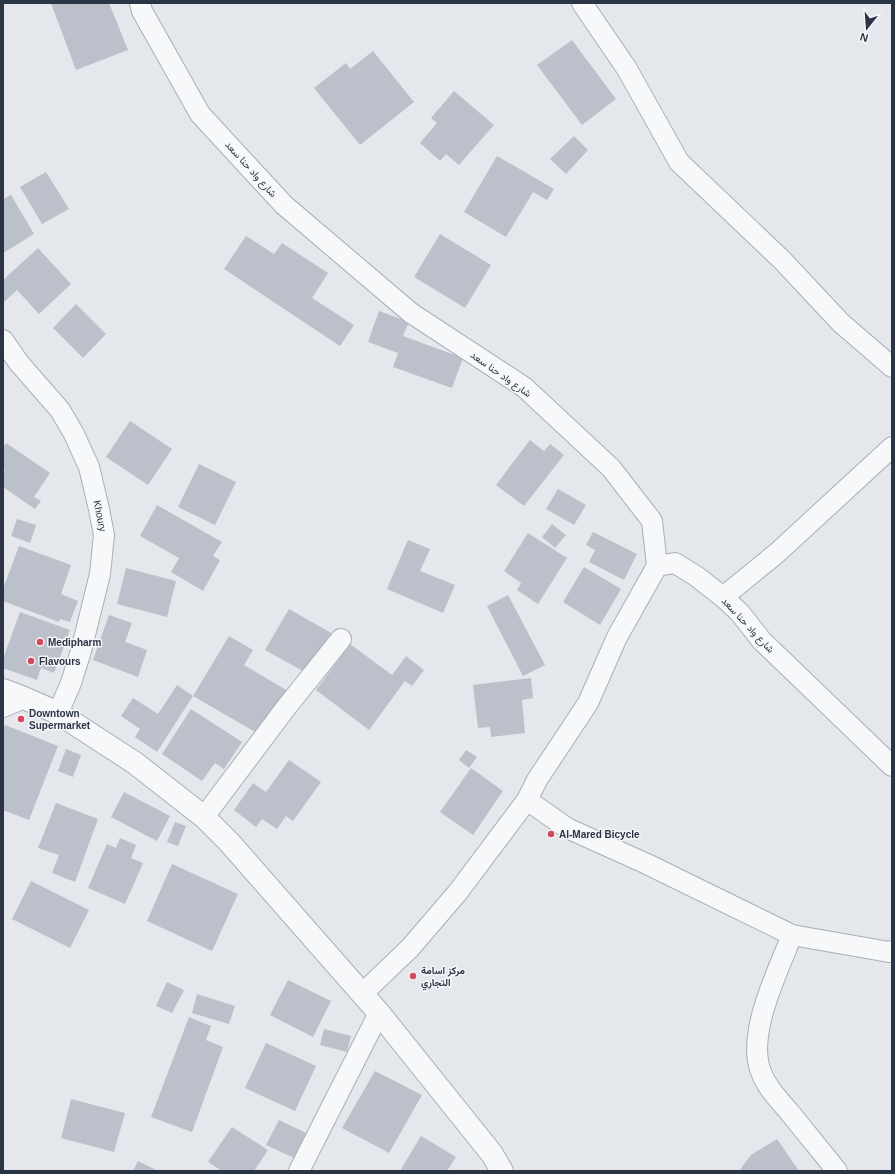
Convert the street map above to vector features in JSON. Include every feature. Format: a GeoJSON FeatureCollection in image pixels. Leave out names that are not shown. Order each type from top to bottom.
{"type":"FeatureCollection","features":[{"type":"Feature","properties":{"kind":"street","name":"شارع واد حنا سعد"},"geometry":{"type":"LineString","coordinates":[[140,3],[142,11],[200,114],[284,205],[411,313],[524,387],[611,468],[652,521],[657,566],[675,563],[696,576],[723,597],[740,613],[762,641],[892,766]]}},
{"type":"Feature","properties":{"kind":"street"},"geometry":{"type":"LineString","coordinates":[[582,3],[627,69],[678,162],[782,260],[841,323],[892,367]]}},
{"type":"Feature","properties":{"kind":"street","name":"Khoury"},"geometry":{"type":"LineString","coordinates":[[3,340],[19,363],[60,410],[74,434],[89,468],[104,535],[100,574],[81,651],[71,683],[58,713]]}},
{"type":"Feature","properties":{"kind":"street"},"geometry":{"type":"LineString","coordinates":[[723,597],[777,553],[892,447]]}},
{"type":"Feature","properties":{"kind":"street"},"geometry":{"type":"LineString","coordinates":[[362,994],[410,948],[458,892],[527,800],[537,780],[588,703],[617,637],[657,566]]}},
{"type":"Feature","properties":{"kind":"street"},"geometry":{"type":"LineString","coordinates":[[204,817],[285,709],[341,639]]}},
{"type":"Feature","properties":{"kind":"street"},"geometry":{"type":"LineString","coordinates":[[3,690],[58,713],[135,763],[204,817],[229,842],[379,1013],[492,1154],[502,1171]]}},
{"type":"Feature","properties":{"kind":"street"},"geometry":{"type":"LineString","coordinates":[[3,707],[24,698]]}},
{"type":"Feature","properties":{"kind":"street"},"geometry":{"type":"LineString","coordinates":[[527,800],[567,828],[647,864],[792,935],[889,952],[892,951]]}},
{"type":"Feature","properties":{"kind":"street"},"geometry":{"type":"LineString","coordinates":[[792,935],[758,1032],[757,1050],[761,1072],[771,1090],[837,1171]]}},
{"type":"Feature","properties":{"kind":"street"},"geometry":{"type":"LineString","coordinates":[[299,1171],[379,1013]]}},
{"type":"Feature","properties":{"kind":"building"},"geometry":{"type":"Polygon","coordinates":[[[51,3],[109,3],[128,50],[76,70],[51,3]]]}},
{"type":"Feature","properties":{"kind":"building"},"geometry":{"type":"Polygon","coordinates":[[[572,40],[616,99],[582,125],[537,65],[572,40]]]}},
{"type":"Feature","properties":{"kind":"building"},"geometry":{"type":"Polygon","coordinates":[[[373,51],[414,102],[360,145],[314,88],[346,63],[350,69],[373,51]]]}},
{"type":"Feature","properties":{"kind":"building"},"geometry":{"type":"Polygon","coordinates":[[[454,91],[494,125],[459,165],[446,154],[440,161],[420,143],[437,123],[431,118],[454,91]]]}},
{"type":"Feature","properties":{"kind":"building"},"geometry":{"type":"Polygon","coordinates":[[[574,136],[588,150],[566,174],[550,159],[574,136]]]}},
{"type":"Feature","properties":{"kind":"building"},"geometry":{"type":"Polygon","coordinates":[[[497,156],[554,189],[547,200],[533,192],[506,237],[464,212],[497,156]]]}},
{"type":"Feature","properties":{"kind":"building"},"geometry":{"type":"Polygon","coordinates":[[[46,172],[69,209],[42,224],[20,187],[46,172]]]}},
{"type":"Feature","properties":{"kind":"building"},"geometry":{"type":"Polygon","coordinates":[[[11,195],[34,234],[3,253],[3,199],[11,195]]]}},
{"type":"Feature","properties":{"kind":"building"},"geometry":{"type":"Polygon","coordinates":[[[440,234],[491,265],[465,308],[414,277],[440,234]]]}},
{"type":"Feature","properties":{"kind":"building"},"geometry":{"type":"Polygon","coordinates":[[[246,236],[274,254],[282,243],[328,273],[312,298],[354,325],[340,346],[224,269],[246,236]]]}},
{"type":"Feature","properties":{"kind":"building"},"geometry":{"type":"Polygon","coordinates":[[[38,248],[71,284],[39,314],[17,290],[3,303],[3,280],[38,248]]]}},
{"type":"Feature","properties":{"kind":"building"},"geometry":{"type":"Polygon","coordinates":[[[76,304],[106,334],[83,358],[53,328],[76,304]]]}},
{"type":"Feature","properties":{"kind":"building"},"geometry":{"type":"Polygon","coordinates":[[[379,311],[409,322],[403,336],[463,358],[452,388],[393,367],[398,353],[368,342],[379,311]]]}},
{"type":"Feature","properties":{"kind":"building"},"geometry":{"type":"Polygon","coordinates":[[[130,421],[172,449],[148,485],[106,457],[130,421]]]}},
{"type":"Feature","properties":{"kind":"building"},"geometry":{"type":"Polygon","coordinates":[[[530,440],[544,451],[550,444],[564,455],[524,506],[496,485],[530,440]]]}},
{"type":"Feature","properties":{"kind":"building"},"geometry":{"type":"Polygon","coordinates":[[[6,443],[50,473],[34,497],[41,501],[35,509],[3,487],[3,474],[5,471],[3,469],[3,448],[6,443]]]}},
{"type":"Feature","properties":{"kind":"building"},"geometry":{"type":"Polygon","coordinates":[[[199,464],[236,482],[215,525],[178,507],[199,464]]]}},
{"type":"Feature","properties":{"kind":"building"},"geometry":{"type":"Polygon","coordinates":[[[558,489],[586,505],[574,525],[546,509],[558,489]]]}},
{"type":"Feature","properties":{"kind":"building"},"geometry":{"type":"Polygon","coordinates":[[[157,505],[222,542],[213,556],[220,560],[203,591],[171,572],[179,558],[140,536],[157,505]]]}},
{"type":"Feature","properties":{"kind":"building"},"geometry":{"type":"Polygon","coordinates":[[[17,519],[36,525],[30,543],[11,536],[17,519]]]}},
{"type":"Feature","properties":{"kind":"building"},"geometry":{"type":"Polygon","coordinates":[[[552,524],[566,535],[555,548],[542,537],[552,524]]]}},
{"type":"Feature","properties":{"kind":"building"},"geometry":{"type":"Polygon","coordinates":[[[593,532],[637,554],[624,580],[589,562],[595,550],[586,545],[593,532]]]}},
{"type":"Feature","properties":{"kind":"building"},"geometry":{"type":"Polygon","coordinates":[[[528,533],[567,558],[538,604],[517,590],[521,583],[504,571],[528,533]]]}},
{"type":"Feature","properties":{"kind":"building"},"geometry":{"type":"Polygon","coordinates":[[[408,540],[430,549],[420,571],[455,585],[443,613],[387,589],[408,540]]]}},
{"type":"Feature","properties":{"kind":"building"},"geometry":{"type":"Polygon","coordinates":[[[19,546],[71,565],[61,594],[78,601],[70,622],[60,619],[59,622],[3,601],[3,589],[19,546]]]}},
{"type":"Feature","properties":{"kind":"building"},"geometry":{"type":"Polygon","coordinates":[[[584,567],[621,589],[600,625],[563,602],[584,567]]]}},
{"type":"Feature","properties":{"kind":"building"},"geometry":{"type":"Polygon","coordinates":[[[126,568],[176,581],[167,617],[117,604],[126,568]]]}},
{"type":"Feature","properties":{"kind":"building"},"geometry":{"type":"Polygon","coordinates":[[[508,595],[545,665],[523,676],[487,606],[508,595]]]}},
{"type":"Feature","properties":{"kind":"building"},"geometry":{"type":"Polygon","coordinates":[[[289,609],[333,634],[310,675],[265,650],[289,609]]]}},
{"type":"Feature","properties":{"kind":"building"},"geometry":{"type":"Polygon","coordinates":[[[20,612],[70,630],[54,673],[41,668],[37,680],[3,668],[3,659],[20,612]]]}},
{"type":"Feature","properties":{"kind":"building"},"geometry":{"type":"Polygon","coordinates":[[[109,615],[132,623],[125,642],[147,650],[138,677],[93,660],[109,615]]]}},
{"type":"Feature","properties":{"kind":"building"},"geometry":{"type":"Polygon","coordinates":[[[229,636],[253,650],[244,665],[288,691],[262,736],[193,696],[229,636]]]}},
{"type":"Feature","properties":{"kind":"building"},"geometry":{"type":"Polygon","coordinates":[[[350,644],[392,675],[406,656],[424,670],[412,686],[405,681],[369,730],[316,690],[350,644]]]}},
{"type":"Feature","properties":{"kind":"building"},"geometry":{"type":"Polygon","coordinates":[[[531,678],[533,698],[522,700],[525,733],[491,737],[490,727],[478,728],[473,685],[531,678]]]}},
{"type":"Feature","properties":{"kind":"building"},"geometry":{"type":"Polygon","coordinates":[[[177,685],[193,696],[157,752],[135,737],[140,729],[121,716],[133,698],[158,714],[177,685]]]}},
{"type":"Feature","properties":{"kind":"building"},"geometry":{"type":"Polygon","coordinates":[[[191,709],[242,742],[224,769],[215,763],[202,781],[162,754],[191,709]]]}},
{"type":"Feature","properties":{"kind":"building"},"geometry":{"type":"Polygon","coordinates":[[[5,725],[58,746],[29,820],[3,810],[3,730],[5,725]]]}},
{"type":"Feature","properties":{"kind":"building"},"geometry":{"type":"Polygon","coordinates":[[[66,749],[81,755],[73,777],[58,771],[66,749]]]}},
{"type":"Feature","properties":{"kind":"building"},"geometry":{"type":"Polygon","coordinates":[[[466,750],[477,757],[469,768],[459,760],[466,750]]]}},
{"type":"Feature","properties":{"kind":"building"},"geometry":{"type":"Polygon","coordinates":[[[289,760],[321,782],[293,821],[286,816],[277,829],[262,819],[256,827],[234,810],[253,783],[266,792],[289,760]]]}},
{"type":"Feature","properties":{"kind":"building"},"geometry":{"type":"Polygon","coordinates":[[[471,768],[503,791],[473,835],[440,812],[471,768]]]}},
{"type":"Feature","properties":{"kind":"building"},"geometry":{"type":"Polygon","coordinates":[[[124,792],[170,816],[157,841],[111,817],[124,792]]]}},
{"type":"Feature","properties":{"kind":"building"},"geometry":{"type":"Polygon","coordinates":[[[56,803],[98,819],[75,882],[52,873],[59,855],[38,848],[56,803]]]}},
{"type":"Feature","properties":{"kind":"building"},"geometry":{"type":"Polygon","coordinates":[[[175,822],[186,826],[178,846],[167,842],[175,822]]]}},
{"type":"Feature","properties":{"kind":"building"},"geometry":{"type":"Polygon","coordinates":[[[120,838],[136,845],[131,858],[143,863],[125,904],[88,888],[107,844],[116,848],[120,838]]]}},
{"type":"Feature","properties":{"kind":"building"},"geometry":{"type":"Polygon","coordinates":[[[172,864],[238,894],[212,951],[147,921],[172,864]]]}},
{"type":"Feature","properties":{"kind":"building"},"geometry":{"type":"Polygon","coordinates":[[[31,881],[89,910],[70,948],[12,919],[31,881]]]}},
{"type":"Feature","properties":{"kind":"building"},"geometry":{"type":"Polygon","coordinates":[[[288,980],[331,1001],[313,1037],[270,1015],[288,980]]]}},
{"type":"Feature","properties":{"kind":"building"},"geometry":{"type":"Polygon","coordinates":[[[167,982],[184,990],[172,1013],[156,1006],[167,982]]]}},
{"type":"Feature","properties":{"kind":"building"},"geometry":{"type":"Polygon","coordinates":[[[197,994],[235,1006],[229,1024],[192,1013],[197,994]]]}},
{"type":"Feature","properties":{"kind":"building"},"geometry":{"type":"Polygon","coordinates":[[[189,1017],[211,1026],[206,1040],[223,1047],[192,1132],[151,1117],[189,1017]]]}},
{"type":"Feature","properties":{"kind":"building"},"geometry":{"type":"Polygon","coordinates":[[[324,1029],[351,1036],[347,1052],[320,1045],[324,1029]]]}},
{"type":"Feature","properties":{"kind":"building"},"geometry":{"type":"Polygon","coordinates":[[[266,1043],[316,1066],[295,1111],[245,1088],[266,1043]]]}},
{"type":"Feature","properties":{"kind":"building"},"geometry":{"type":"Polygon","coordinates":[[[375,1071],[422,1095],[389,1153],[342,1128],[375,1071]]]}},
{"type":"Feature","properties":{"kind":"building"},"geometry":{"type":"Polygon","coordinates":[[[71,1099],[125,1113],[114,1152],[61,1138],[71,1099]]]}},
{"type":"Feature","properties":{"kind":"building"},"geometry":{"type":"Polygon","coordinates":[[[279,1120],[306,1133],[294,1158],[266,1145],[279,1120]]]}},
{"type":"Feature","properties":{"kind":"building"},"geometry":{"type":"Polygon","coordinates":[[[232,1127],[268,1150],[254,1171],[222,1171],[208,1162],[232,1127]]]}},
{"type":"Feature","properties":{"kind":"building"},"geometry":{"type":"Polygon","coordinates":[[[421,1136],[456,1157],[447,1171],[400,1171],[421,1136]]]}},
{"type":"Feature","properties":{"kind":"building"},"geometry":{"type":"Polygon","coordinates":[[[777,1139],[799,1171],[739,1171],[751,1155],[777,1139]]]}},
{"type":"Feature","properties":{"kind":"building"},"geometry":{"type":"Polygon","coordinates":[[[138,1161],[158,1171],[133,1171],[138,1161]]]}},
{"type":"Feature","properties":{"kind":"place","name":"Medipharm"},"geometry":{"type":"Point","coordinates":[40,642]}},
{"type":"Feature","properties":{"kind":"place","name":"Flavours"},"geometry":{"type":"Point","coordinates":[31,661]}},
{"type":"Feature","properties":{"kind":"place","name":"Downtown Supermarket"},"geometry":{"type":"Point","coordinates":[21,719]}},
{"type":"Feature","properties":{"kind":"place","name":"Al-Mared Bicycle"},"geometry":{"type":"Point","coordinates":[551,834]}},
{"type":"Feature","properties":{"kind":"place","name":"مركز اسامة التجاري"},"geometry":{"type":"Point","coordinates":[413,976]}}]}
